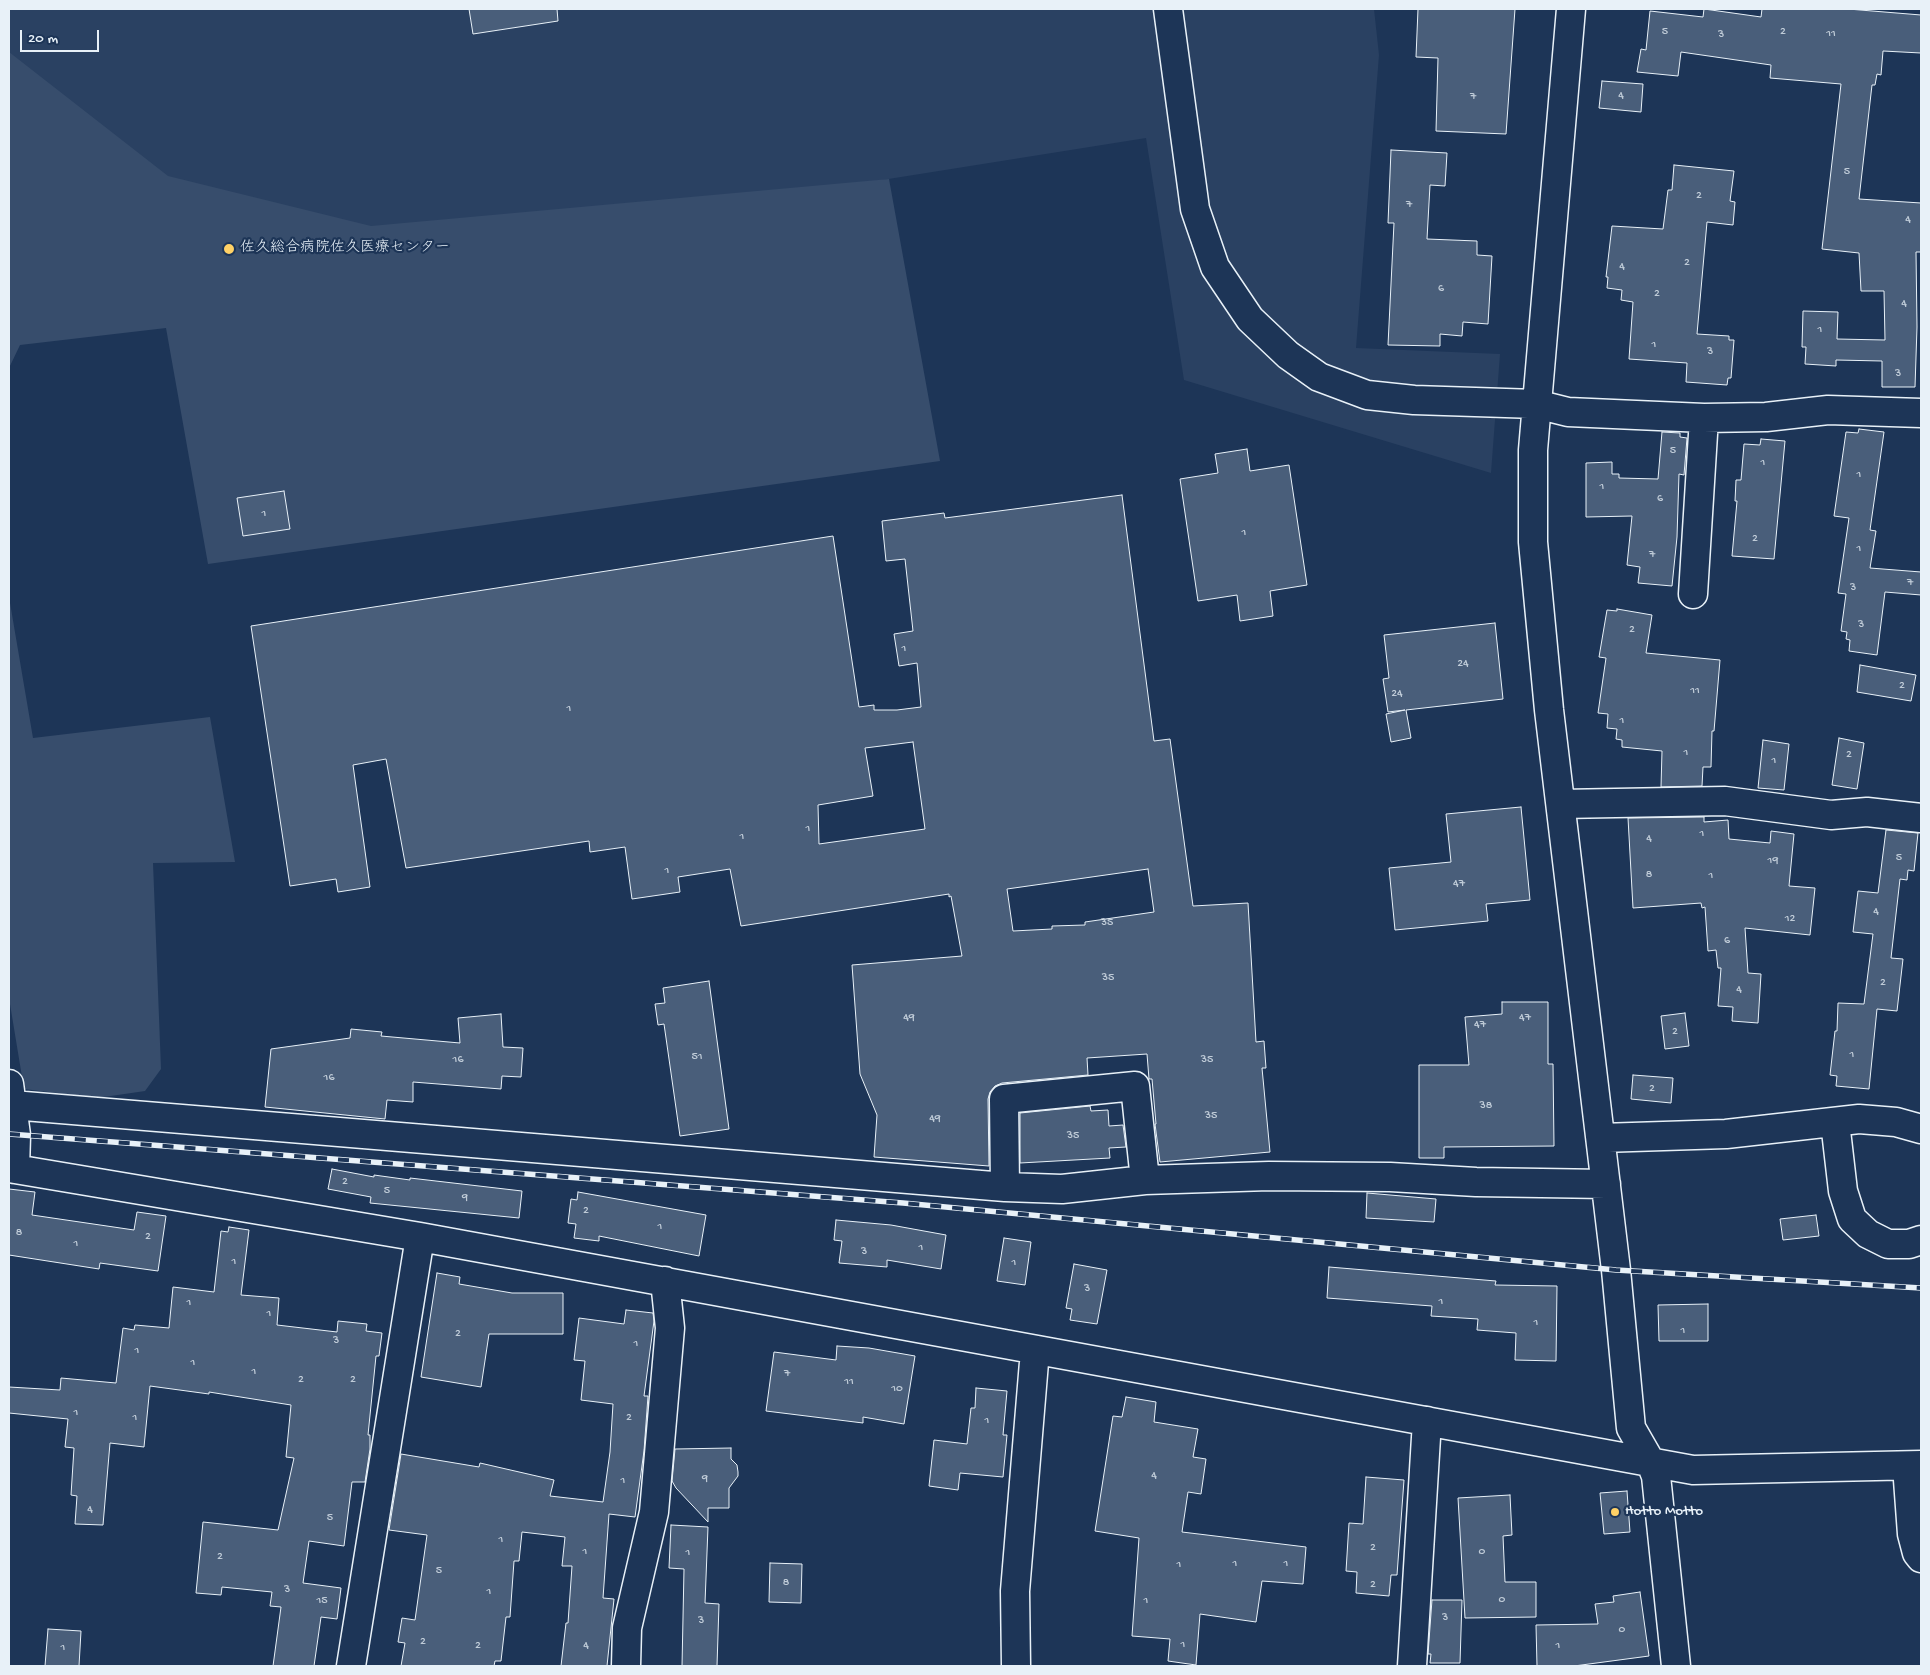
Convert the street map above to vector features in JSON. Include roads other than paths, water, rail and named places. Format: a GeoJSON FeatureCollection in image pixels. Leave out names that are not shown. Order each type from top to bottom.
{"type":"FeatureCollection","features":[{"type":"Feature","properties":{"kind":"street"},"geometry":{"type":"LineString","coordinates":[[1168,9],[1195,209],[1215,267],[1250,319],[1288,355],[1319,377],[1367,395],[1414,400],[1536,404],[1568,412],[1704,418],[1766,417],[1828,410],[1921,413]]}},
{"type":"Feature","properties":{"kind":"street"},"geometry":{"type":"LineString","coordinates":[[1571,9],[1536,404],[1533,450],[1533,542],[1550,710],[1601,1138],[1630,1428],[1650,1461],[1656,1476],[1670,1626],[1676,1666]]}},
{"type":"Feature","properties":{"kind":"street"},"geometry":{"type":"LineString","coordinates":[[1693,594],[1704,418]]}},
{"type":"Feature","properties":{"kind":"street"},"geometry":{"type":"LineString","coordinates":[[1561,804],[1725,801],[1831,815],[1867,812],[1921,818]]}},
{"type":"Feature","properties":{"kind":"street"},"geometry":{"type":"LineString","coordinates":[[1006,1187],[1004,1099],[1135,1086],[1145,1180]]}},
{"type":"Feature","properties":{"kind":"street"},"geometry":{"type":"LineString","coordinates":[[1606,1184],[1476,1182],[1390,1177],[1278,1176],[1145,1180],[1062,1189],[1006,1187],[10,1094],[16,1135],[12,1169],[420,1236],[1693,1470],[1914,1466],[1912,1534],[1917,1553],[1921,1558]]}},
{"type":"Feature","properties":{"kind":"street"},"geometry":{"type":"LineString","coordinates":[[1601,1138],[1726,1134],[1859,1119],[1896,1122],[1921,1129]]}},
{"type":"Feature","properties":{"kind":"street"},"geometry":{"type":"LineString","coordinates":[[1835,1122],[1843,1191],[1852,1219],[1868,1234],[1888,1244],[1909,1244],[1921,1240]]}},
{"type":"Feature","properties":{"kind":"street"},"geometry":{"type":"LineString","coordinates":[[351,1666],[420,1236]]}},
{"type":"Feature","properties":{"kind":"street"},"geometry":{"type":"LineString","coordinates":[[626,1666],[627,1628],[654,1512],[670,1328],[665,1281]]}},
{"type":"Feature","properties":{"kind":"street"},"geometry":{"type":"LineString","coordinates":[[1016,1666],[1015,1591],[1035,1350]]}},
{"type":"Feature","properties":{"kind":"street"},"geometry":{"type":"LineString","coordinates":[[1412,1666],[1427,1421]]}},
{"type":"Feature","properties":{"kind":"railway"},"geometry":{"type":"LineString","coordinates":[[9,1134],[903,1203],[1616,1270],[1921,1288]]}},
{"type":"Feature","properties":{"kind":"place","name":"佐久総合病院佐久医療センター"},"geometry":{"type":"Point","coordinates":[229,249]}},
{"type":"Feature","properties":{"kind":"place","name":"Hotto Motto"},"geometry":{"type":"Point","coordinates":[1615,1512]}}]}
